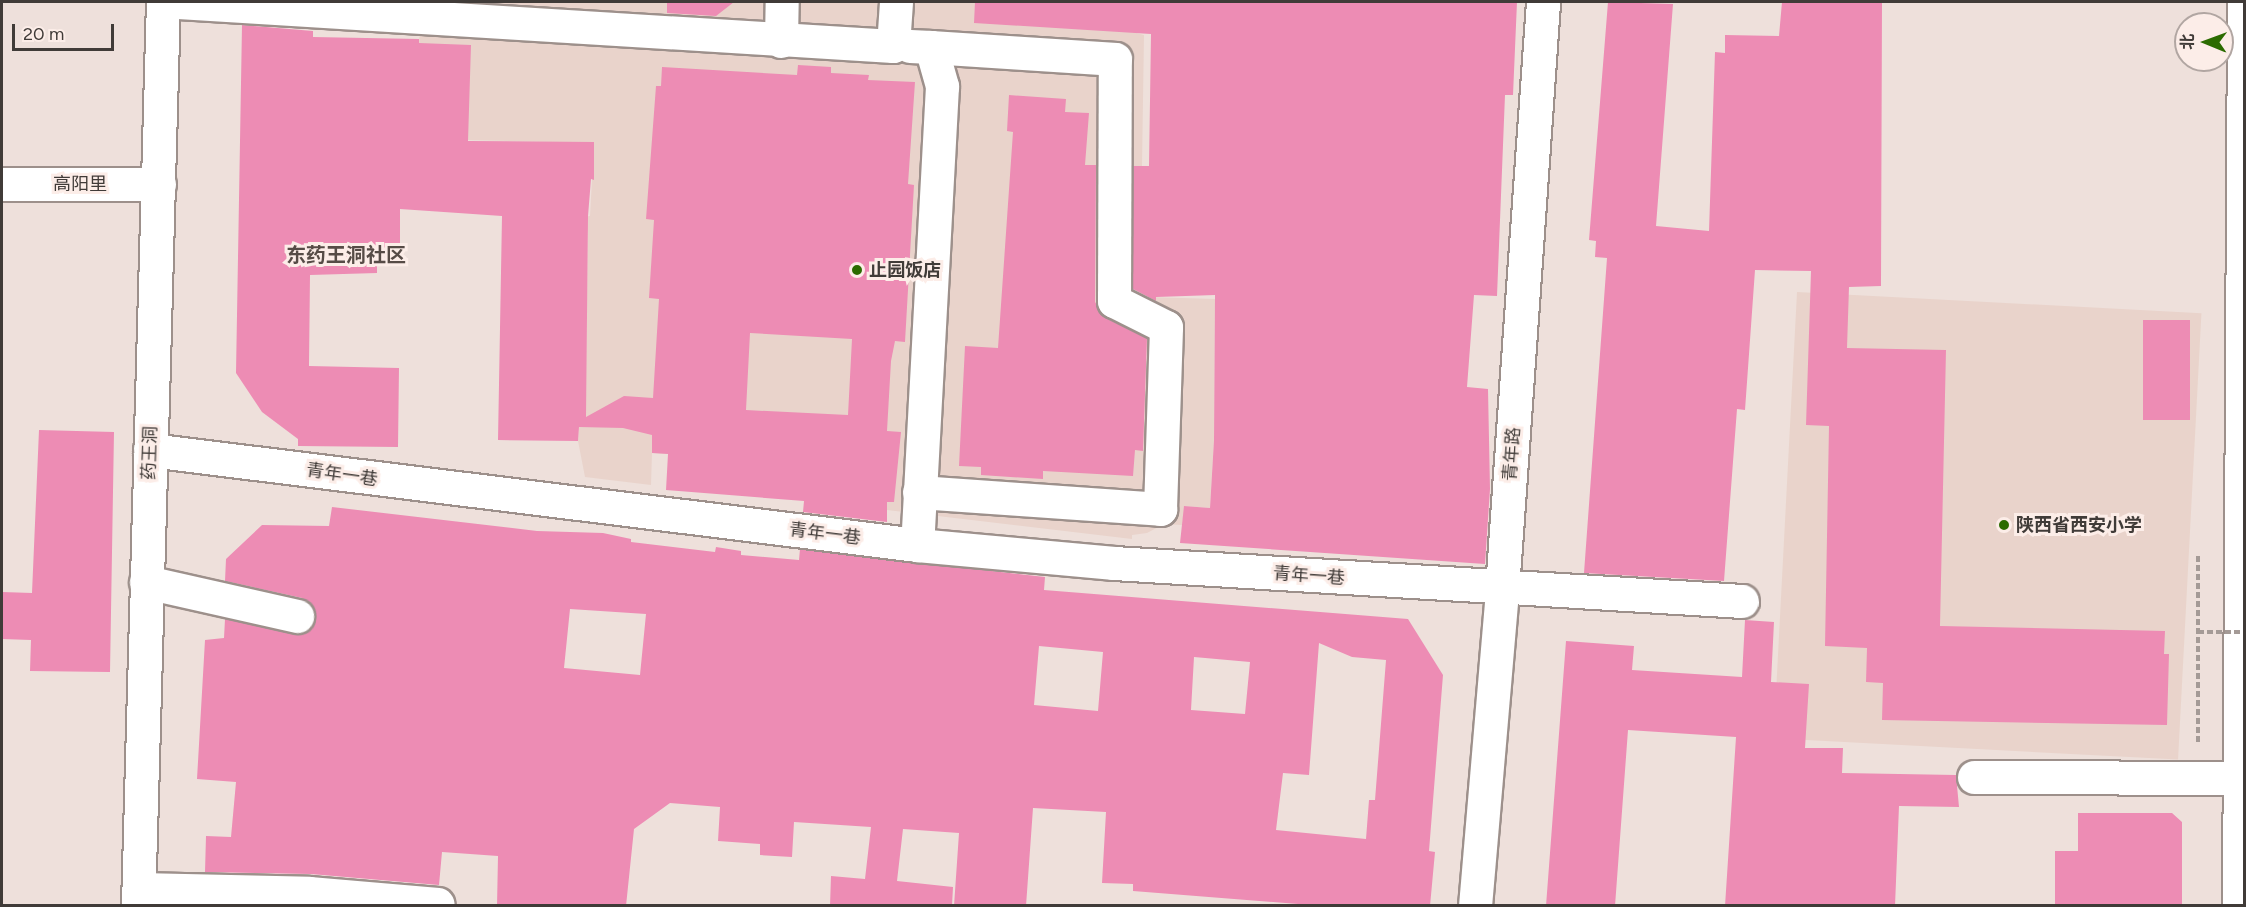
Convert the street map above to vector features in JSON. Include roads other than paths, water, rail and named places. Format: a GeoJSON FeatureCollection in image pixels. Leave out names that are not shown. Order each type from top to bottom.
{"type":"FeatureCollection","features":[{"type":"Feature","properties":{"kind":"street","name":"药王洞"},"geometry":{"type":"LineString","coordinates":[[139,897],[163,2]]}},
{"type":"Feature","properties":{"kind":"street"},"geometry":{"type":"LineString","coordinates":[[178,2],[781,41],[931,47],[1115,59],[1114,302],[1166,327],[1160,509],[919,492]]}},
{"type":"Feature","properties":{"kind":"street"},"geometry":{"type":"LineString","coordinates":[[781,41],[782,2]]}},
{"type":"Feature","properties":{"kind":"street"},"geometry":{"type":"LineString","coordinates":[[893,46],[896,2]]}},
{"type":"Feature","properties":{"kind":"street","name":"青年路"},"geometry":{"type":"LineString","coordinates":[[1475,906],[1502,589],[1543,2]]}},
{"type":"Feature","properties":{"kind":"street"},"geometry":{"type":"LineString","coordinates":[[2239,906],[2242,861],[2244,2]]}},
{"type":"Feature","properties":{"kind":"street"},"geometry":{"type":"LineString","coordinates":[[917,545],[942,86],[931,47]]}},
{"type":"Feature","properties":{"kind":"street","name":"高阳里"},"geometry":{"type":"LineString","coordinates":[[2,184],[159,184]]}},
{"type":"Feature","properties":{"kind":"street","name":"青年一巷"},"geometry":{"type":"LineString","coordinates":[[150,450],[917,545],[1126,564],[1502,589],[1743,601]]}},
{"type":"Feature","properties":{"kind":"street"},"geometry":{"type":"LineString","coordinates":[[146,582],[297,616]]}},
{"type":"Feature","properties":{"kind":"street"},"geometry":{"type":"LineString","coordinates":[[1974,777],[2241,778]]}},
{"type":"Feature","properties":{"kind":"street"},"geometry":{"type":"LineString","coordinates":[[139,897],[309,893],[438,904]]}},
{"type":"Feature","properties":{"kind":"place","name":"止园饭店"},"geometry":{"type":"Point","coordinates":[857,270]}},
{"type":"Feature","properties":{"kind":"place","name":"陕西省西安小学"},"geometry":{"type":"Point","coordinates":[2004,525]}},
{"type":"Feature","properties":{"kind":"district","name":"东药王洞社区"},"geometry":{"type":"Point","coordinates":[346,255]}}]}
